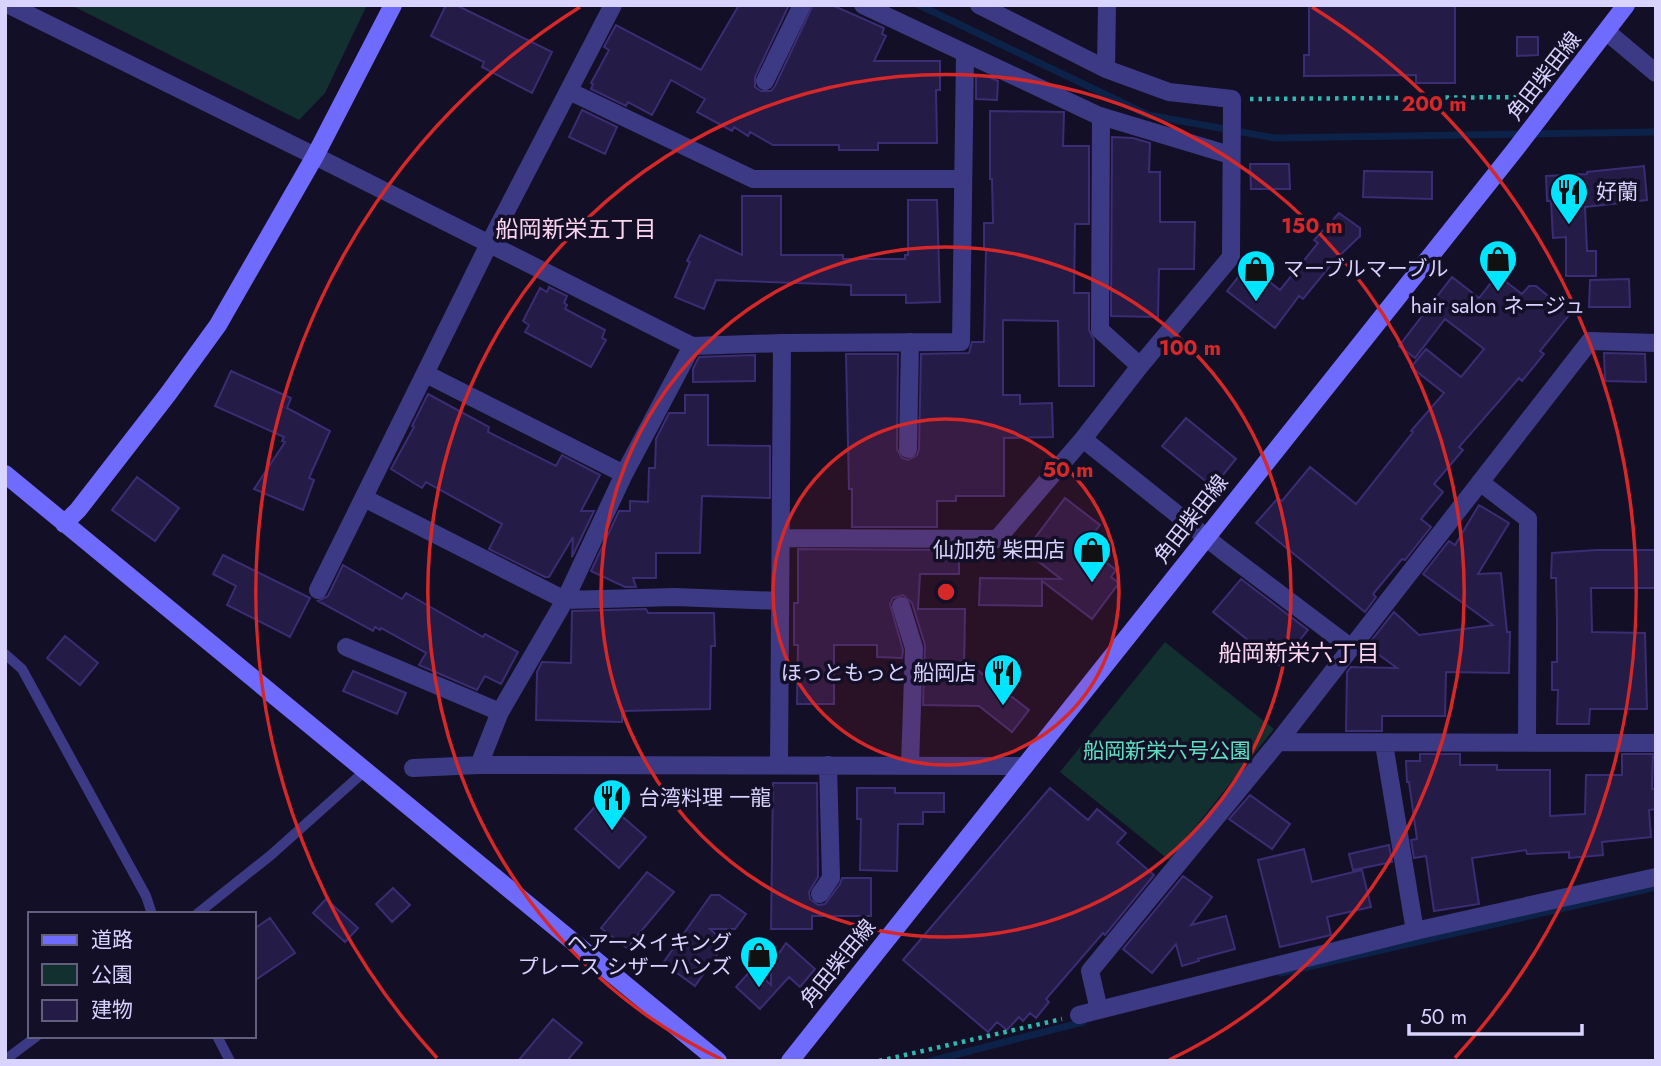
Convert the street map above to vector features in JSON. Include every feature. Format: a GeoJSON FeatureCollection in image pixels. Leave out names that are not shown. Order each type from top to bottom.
{"type":"FeatureCollection","features":[{"type":"Feature","properties":{"kind":"street"},"geometry":{"type":"LineString","coordinates":[[9,5],[692,346],[782,342],[961,342],[965,54]]}},
{"type":"Feature","properties":{"kind":"street"},"geometry":{"type":"LineString","coordinates":[[64,524],[78,510],[168,394],[218,325],[315,156],[393,5]]}},
{"type":"Feature","properties":{"kind":"street"},"geometry":{"type":"LineString","coordinates":[[318,590],[489,244],[613,5]]}},
{"type":"Feature","properties":{"kind":"street"},"geometry":{"type":"LineString","coordinates":[[765,81],[802,5]]}},
{"type":"Feature","properties":{"kind":"street"},"geometry":{"type":"LineString","coordinates":[[863,5],[1101,116],[1230,150]]}},
{"type":"Feature","properties":{"kind":"street"},"geometry":{"type":"LineString","coordinates":[[781,538],[996,539],[1083,439],[1231,257],[1231,105],[1168,92],[1106,69],[979,5]]}},
{"type":"Feature","properties":{"kind":"street"},"geometry":{"type":"LineString","coordinates":[[1106,69],[1107,5]]}},
{"type":"Feature","properties":{"kind":"street","name":"角田柴田線"},"geometry":{"type":"LineString","coordinates":[[790,1061],[1514,151],[1626,5]]}},
{"type":"Feature","properties":{"kind":"street"},"geometry":{"type":"LineString","coordinates":[[1607,32],[1656,73]]}},
{"type":"Feature","properties":{"kind":"street"},"geometry":{"type":"LineString","coordinates":[[569,90],[753,179],[962,179]]}},
{"type":"Feature","properties":{"kind":"street"},"geometry":{"type":"LineString","coordinates":[[1101,116],[1100,330],[1140,366]]}},
{"type":"Feature","properties":{"kind":"street"},"geometry":{"type":"LineString","coordinates":[[1099,1010],[1090,971],[1278,742],[1590,341],[1656,343]]}},
{"type":"Feature","properties":{"kind":"street"},"geometry":{"type":"LineString","coordinates":[[779,764],[782,342]]}},
{"type":"Feature","properties":{"kind":"street"},"geometry":{"type":"LineString","coordinates":[[908,449],[910,342]]}},
{"type":"Feature","properties":{"kind":"street"},"geometry":{"type":"LineString","coordinates":[[479,765],[500,712],[565,600],[624,474],[692,346]]}},
{"type":"Feature","properties":{"kind":"street"},"geometry":{"type":"LineString","coordinates":[[426,374],[624,474]]}},
{"type":"Feature","properties":{"kind":"street"},"geometry":{"type":"LineString","coordinates":[[1083,439],[1350,647]]}},
{"type":"Feature","properties":{"kind":"street"},"geometry":{"type":"LineString","coordinates":[[5,474],[718,1061]]}},
{"type":"Feature","properties":{"kind":"street"},"geometry":{"type":"LineString","coordinates":[[1480,482],[1528,520],[1527,742]]}},
{"type":"Feature","properties":{"kind":"street"},"geometry":{"type":"LineString","coordinates":[[364,498],[565,600],[675,597],[780,601]]}},
{"type":"Feature","properties":{"kind":"street"},"geometry":{"type":"LineString","coordinates":[[901,606],[914,648],[911,765]]}},
{"type":"Feature","properties":{"kind":"street"},"geometry":{"type":"LineString","coordinates":[[346,647],[500,712]]}},
{"type":"Feature","properties":{"kind":"street"},"geometry":{"type":"LineString","coordinates":[[1278,742],[1656,743]]}},
{"type":"Feature","properties":{"kind":"street"},"geometry":{"type":"LineString","coordinates":[[1384,744],[1415,931]]}},
{"type":"Feature","properties":{"kind":"street"},"geometry":{"type":"LineString","coordinates":[[413,768],[479,765],[779,764],[1025,766]]}},
{"type":"Feature","properties":{"kind":"street"},"geometry":{"type":"LineString","coordinates":[[820,894],[831,878],[828,765]]}},
{"type":"Feature","properties":{"kind":"street"},"geometry":{"type":"LineString","coordinates":[[1079,1015],[1415,931],[1656,877]]}},
{"type":"Feature","properties":{"kind":"lane"},"geometry":{"type":"LineString","coordinates":[[5,654],[22,669],[60,735],[146,896],[151,912]]}},
{"type":"Feature","properties":{"kind":"lane"},"geometry":{"type":"LineString","coordinates":[[200,912],[271,855],[366,770]]}},
{"type":"Feature","properties":{"kind":"lane"},"geometry":{"type":"LineString","coordinates":[[5,1059],[34,1038]]}},
{"type":"Feature","properties":{"kind":"lane"},"geometry":{"type":"LineString","coordinates":[[218,1038],[230,1061]]}},
{"type":"Feature","properties":{"kind":"path"},"geometry":{"type":"LineString","coordinates":[[1231,105],[1554,97]]}},
{"type":"Feature","properties":{"kind":"path"},"geometry":{"type":"LineString","coordinates":[[879,1061],[1079,1015]]}},
{"type":"Feature","properties":{"kind":"green space"},"geometry":{"type":"Polygon","coordinates":[[[71,5],[367,5],[325,93],[299,120],[71,5]]]}},
{"type":"Feature","properties":{"kind":"green space","name":"船岡新栄六号公園"},"geometry":{"type":"Polygon","coordinates":[[[1165,642],[1274,729],[1169,860],[1060,772],[1165,642]]]}},
{"type":"Feature","properties":{"kind":"building"},"geometry":{"type":"Polygon","coordinates":[[[446,5],[456,5],[552,52],[532,93],[482,67],[484,62],[431,36],[446,5]]]}},
{"type":"Feature","properties":{"kind":"building"},"geometry":{"type":"Polygon","coordinates":[[[739,5],[789,5],[755,77],[755,87],[761,91],[771,91],[775,86],[813,5],[832,5],[884,28],[882,34],[886,36],[874,61],[940,61],[940,90],[936,90],[937,143],[878,143],[878,150],[839,150],[839,145],[773,145],[750,132],[748,136],[734,127],[732,131],[697,112],[705,99],[671,80],[652,115],[628,102],[626,106],[591,89],[591,83],[609,50],[604,47],[616,25],[701,70],[739,5]]]}},
{"type":"Feature","properties":{"kind":"building"},"geometry":{"type":"Polygon","coordinates":[[[1309,5],[1455,5],[1455,83],[1416,83],[1416,75],[1304,76],[1304,55],[1309,55],[1309,5]]]}},
{"type":"Feature","properties":{"kind":"building"},"geometry":{"type":"Polygon","coordinates":[[[1517,37],[1538,37],[1538,55],[1517,56],[1517,37]]]}},
{"type":"Feature","properties":{"kind":"building"},"geometry":{"type":"Polygon","coordinates":[[[976,76],[987,76],[998,81],[997,100],[976,99],[976,76]]]}},
{"type":"Feature","properties":{"kind":"building"},"geometry":{"type":"Polygon","coordinates":[[[582,110],[617,127],[605,154],[569,137],[582,110]]]}},
{"type":"Feature","properties":{"kind":"building"},"geometry":{"type":"Polygon","coordinates":[[[990,111],[1064,112],[1063,146],[1089,146],[1089,224],[1075,224],[1074,293],[1089,293],[1089,330],[1094,340],[1094,386],[1059,386],[1058,321],[1003,320],[1003,395],[1020,395],[1020,404],[1052,403],[1053,437],[1004,438],[1004,496],[956,496],[956,501],[937,501],[937,527],[852,527],[846,354],[898,354],[897,449],[902,458],[908,460],[917,455],[919,449],[921,354],[969,353],[972,342],[984,342],[984,223],[993,223],[990,111]]]}},
{"type":"Feature","properties":{"kind":"building"},"geometry":{"type":"Polygon","coordinates":[[[1112,137],[1133,138],[1150,143],[1149,172],[1160,172],[1160,222],[1195,222],[1194,269],[1159,269],[1158,317],[1111,316],[1112,137]]]}},
{"type":"Feature","properties":{"kind":"building"},"geometry":{"type":"Polygon","coordinates":[[[1250,164],[1289,164],[1290,189],[1251,189],[1250,164]]]}},
{"type":"Feature","properties":{"kind":"building"},"geometry":{"type":"Polygon","coordinates":[[[1644,166],[1647,200],[1585,207],[1587,251],[1596,251],[1596,276],[1566,276],[1566,237],[1553,238],[1551,201],[1547,201],[1546,176],[1587,174],[1644,166]]]}},
{"type":"Feature","properties":{"kind":"building"},"geometry":{"type":"Polygon","coordinates":[[[1364,171],[1432,172],[1432,199],[1363,197],[1364,171]]]}},
{"type":"Feature","properties":{"kind":"building"},"geometry":{"type":"Polygon","coordinates":[[[742,196],[781,196],[781,255],[843,255],[843,259],[905,259],[905,255],[908,255],[908,200],[937,200],[940,302],[906,303],[906,295],[851,295],[851,285],[716,280],[704,309],[675,297],[690,262],[687,261],[700,235],[742,255],[742,196]]]}},
{"type":"Feature","properties":{"kind":"building"},"geometry":{"type":"Polygon","coordinates":[[[1339,213],[1360,228],[1360,236],[1335,260],[1303,299],[1299,296],[1275,328],[1227,291],[1248,265],[1280,290],[1318,243],[1314,240],[1339,213]]]}},
{"type":"Feature","properties":{"kind":"building"},"geometry":{"type":"Polygon","coordinates":[[[1497,275],[1522,294],[1529,286],[1536,286],[1570,314],[1540,351],[1544,354],[1522,381],[1519,378],[1459,447],[1463,450],[1434,484],[1443,492],[1421,519],[1431,527],[1373,594],[1376,597],[1365,612],[1256,523],[1278,498],[1282,501],[1310,467],[1356,504],[1413,432],[1411,431],[1444,393],[1411,367],[1426,349],[1461,377],[1484,349],[1445,319],[1415,358],[1399,346],[1452,277],[1479,298],[1497,275]]]}},
{"type":"Feature","properties":{"kind":"building"},"geometry":{"type":"Polygon","coordinates":[[[1629,279],[1630,307],[1589,307],[1590,280],[1629,279]]]}},
{"type":"Feature","properties":{"kind":"building"},"geometry":{"type":"Polygon","coordinates":[[[549,287],[567,296],[565,309],[605,330],[602,338],[606,340],[591,367],[525,332],[529,325],[523,321],[540,288],[547,292],[549,287]]]}},
{"type":"Feature","properties":{"kind":"building"},"geometry":{"type":"Polygon","coordinates":[[[1604,353],[1645,354],[1646,382],[1605,381],[1604,353]]]}},
{"type":"Feature","properties":{"kind":"building"},"geometry":{"type":"Polygon","coordinates":[[[755,355],[755,381],[693,382],[693,369],[699,357],[755,355]]]}},
{"type":"Feature","properties":{"kind":"building"},"geometry":{"type":"Polygon","coordinates":[[[231,371],[291,398],[287,408],[330,431],[309,478],[314,480],[303,510],[254,489],[285,442],[282,441],[284,437],[215,406],[231,371]]]}},
{"type":"Feature","properties":{"kind":"building"},"geometry":{"type":"Polygon","coordinates":[[[428,394],[489,427],[488,432],[556,466],[562,455],[600,475],[581,511],[594,511],[572,557],[573,537],[549,577],[489,549],[502,524],[426,482],[422,488],[391,469],[428,394]]]}},
{"type":"Feature","properties":{"kind":"building"},"geometry":{"type":"Polygon","coordinates":[[[685,395],[708,395],[708,445],[770,446],[770,498],[702,496],[700,553],[656,553],[656,578],[633,578],[636,587],[625,587],[591,571],[619,511],[630,511],[630,501],[648,502],[649,468],[655,468],[656,439],[669,413],[685,413],[685,395]]]}},
{"type":"Feature","properties":{"kind":"building"},"geometry":{"type":"Polygon","coordinates":[[[1186,418],[1236,459],[1213,487],[1162,446],[1186,418]]]}},
{"type":"Feature","properties":{"kind":"building"},"geometry":{"type":"Polygon","coordinates":[[[137,477],[179,508],[155,541],[112,510],[137,477]]]}},
{"type":"Feature","properties":{"kind":"building"},"geometry":{"type":"Polygon","coordinates":[[[1065,498],[1100,525],[1084,545],[1116,570],[1111,577],[1119,583],[1092,619],[1042,581],[1042,606],[979,605],[980,578],[1061,579],[1025,551],[1065,498]]]}},
{"type":"Feature","properties":{"kind":"building"},"geometry":{"type":"Polygon","coordinates":[[[1479,505],[1509,523],[1478,574],[1501,573],[1507,632],[1510,632],[1509,673],[1446,672],[1445,716],[1382,716],[1382,731],[1346,731],[1347,672],[1351,667],[1397,668],[1367,646],[1394,612],[1419,635],[1493,625],[1423,574],[1449,541],[1455,545],[1479,505]]]}},
{"type":"Feature","properties":{"kind":"building"},"geometry":{"type":"Polygon","coordinates":[[[798,549],[959,550],[959,574],[920,574],[918,609],[965,609],[964,669],[976,669],[1029,710],[1012,732],[979,706],[923,705],[925,645],[912,603],[903,595],[893,598],[890,604],[903,650],[902,658],[877,657],[877,645],[834,645],[834,704],[797,704],[798,645],[794,645],[794,603],[798,603],[798,549]]]}},
{"type":"Feature","properties":{"kind":"building"},"geometry":{"type":"Polygon","coordinates":[[[1656,550],[1656,588],[1591,588],[1592,632],[1645,633],[1647,709],[1590,709],[1589,724],[1557,724],[1558,690],[1552,690],[1552,662],[1557,662],[1557,622],[1556,578],[1551,578],[1552,553],[1656,550]]]}},
{"type":"Feature","properties":{"kind":"building"},"geometry":{"type":"Polygon","coordinates":[[[223,555],[310,598],[290,637],[227,605],[236,586],[213,574],[223,555]]]}},
{"type":"Feature","properties":{"kind":"building"},"geometry":{"type":"Polygon","coordinates":[[[343,565],[402,599],[406,593],[483,637],[485,634],[518,652],[501,684],[485,676],[477,690],[419,665],[426,653],[381,628],[380,630],[375,627],[373,631],[318,601],[328,596],[343,565]]]}},
{"type":"Feature","properties":{"kind":"building"},"geometry":{"type":"Polygon","coordinates":[[[1241,579],[1308,630],[1279,665],[1213,612],[1241,579]]]}},
{"type":"Feature","properties":{"kind":"building"},"geometry":{"type":"Polygon","coordinates":[[[646,609],[648,613],[714,613],[715,646],[711,646],[710,709],[622,711],[622,722],[536,720],[537,672],[542,662],[571,663],[572,611],[646,609]]]}},
{"type":"Feature","properties":{"kind":"building"},"geometry":{"type":"Polygon","coordinates":[[[65,636],[98,663],[80,685],[47,658],[65,636]]]}},
{"type":"Feature","properties":{"kind":"building"},"geometry":{"type":"Polygon","coordinates":[[[353,671],[406,693],[397,714],[343,691],[353,671]]]}},
{"type":"Feature","properties":{"kind":"building"},"geometry":{"type":"Polygon","coordinates":[[[1420,754],[1460,754],[1460,765],[1497,765],[1497,770],[1550,770],[1550,816],[1585,814],[1586,775],[1622,775],[1622,754],[1653,754],[1652,789],[1656,789],[1656,809],[1649,810],[1651,837],[1602,842],[1603,855],[1569,858],[1569,852],[1527,854],[1526,850],[1472,858],[1479,904],[1434,911],[1426,856],[1414,858],[1411,840],[1417,839],[1406,761],[1420,761],[1420,754]]]}},
{"type":"Feature","properties":{"kind":"building"},"geometry":{"type":"Polygon","coordinates":[[[773,783],[817,783],[818,877],[809,892],[810,899],[818,905],[825,904],[842,878],[871,878],[871,916],[812,916],[812,929],[771,929],[773,783]]]}},
{"type":"Feature","properties":{"kind":"building"},"geometry":{"type":"Polygon","coordinates":[[[857,788],[895,788],[895,793],[944,793],[944,812],[923,812],[923,824],[898,824],[897,871],[860,870],[861,819],[857,819],[857,788]]]}},
{"type":"Feature","properties":{"kind":"building"},"geometry":{"type":"Polygon","coordinates":[[[1050,788],[1088,820],[1097,809],[1126,833],[1117,843],[1154,875],[1105,935],[1103,933],[1046,999],[1049,1002],[1036,1018],[1030,1013],[1023,1021],[1019,1017],[1007,1030],[997,1022],[988,1032],[903,960],[1050,788]]]}},
{"type":"Feature","properties":{"kind":"building"},"geometry":{"type":"Polygon","coordinates":[[[1250,795],[1290,824],[1272,849],[1229,819],[1250,795]]]}},
{"type":"Feature","properties":{"kind":"building"},"geometry":{"type":"Polygon","coordinates":[[[602,799],[646,837],[619,868],[575,829],[602,799]]]}},
{"type":"Feature","properties":{"kind":"building"},"geometry":{"type":"Polygon","coordinates":[[[1389,845],[1392,862],[1353,870],[1349,854],[1389,845]]]}},
{"type":"Feature","properties":{"kind":"building"},"geometry":{"type":"Polygon","coordinates":[[[1304,849],[1312,882],[1362,870],[1371,907],[1327,917],[1331,935],[1280,947],[1258,860],[1304,849]]]}},
{"type":"Feature","properties":{"kind":"building"},"geometry":{"type":"Polygon","coordinates":[[[647,872],[674,892],[627,948],[601,928],[647,872]]]}},
{"type":"Feature","properties":{"kind":"building"},"geometry":{"type":"Polygon","coordinates":[[[1183,876],[1212,897],[1191,925],[1226,916],[1235,949],[1182,966],[1176,944],[1152,973],[1123,949],[1183,876]]]}},
{"type":"Feature","properties":{"kind":"building"},"geometry":{"type":"Polygon","coordinates":[[[393,888],[410,905],[392,922],[376,904],[393,888]]]}},
{"type":"Feature","properties":{"kind":"building"},"geometry":{"type":"Polygon","coordinates":[[[711,895],[719,895],[746,914],[735,929],[710,929],[725,943],[695,986],[663,963],[711,895]]]}},
{"type":"Feature","properties":{"kind":"building"},"geometry":{"type":"Polygon","coordinates":[[[326,899],[358,928],[345,942],[313,913],[326,899]]]}},
{"type":"Feature","properties":{"kind":"building"},"geometry":{"type":"Polygon","coordinates":[[[270,918],[295,953],[256,980],[256,928],[270,918]]]}},
{"type":"Feature","properties":{"kind":"building"},"geometry":{"type":"Polygon","coordinates":[[[786,943],[815,969],[800,987],[789,977],[760,1009],[736,987],[753,968],[771,985],[771,965],[786,943]]]}},
{"type":"Feature","properties":{"kind":"building"},"geometry":{"type":"Polygon","coordinates":[[[553,1019],[582,1043],[567,1061],[518,1061],[553,1019]]]}},
{"type":"Feature","properties":{"kind":"waterway"},"geometry":{"type":"LineString","coordinates":[[919,5],[1148,115],[1275,138],[1656,132]]}},
{"type":"Feature","properties":{"kind":"waterway"},"geometry":{"type":"LineString","coordinates":[[1281,973],[1656,887]]}},
{"type":"Feature","properties":{"kind":"waterway"},"geometry":{"type":"LineString","coordinates":[[931,1061],[1083,1022]]}},
{"type":"Feature","properties":{"kind":"place","name":"好蘭"},"geometry":{"type":"Point","coordinates":[1569,226]}},
{"type":"Feature","properties":{"kind":"place","name":"hair salon ネージュ"},"geometry":{"type":"Point","coordinates":[1498,293]}},
{"type":"Feature","properties":{"kind":"place","name":"マーブルマーブル"},"geometry":{"type":"Point","coordinates":[1256,303]}},
{"type":"Feature","properties":{"kind":"place","name":"仙加苑 柴田店"},"geometry":{"type":"Point","coordinates":[1092,584]}},
{"type":"Feature","properties":{"kind":"place","name":"ほっともっと 船岡店"},"geometry":{"type":"Point","coordinates":[1003,707]}},
{"type":"Feature","properties":{"kind":"place","name":"台湾料理 一龍"},"geometry":{"type":"Point","coordinates":[612,832]}},
{"type":"Feature","properties":{"kind":"place","name":"ヘアーメイキング プレース シザーハンズ"},"geometry":{"type":"Point","coordinates":[759,989]}},
{"type":"Feature","properties":{"kind":"district","name":"船岡新栄五丁目"},"geometry":{"type":"Point","coordinates":[576,229]}},
{"type":"Feature","properties":{"kind":"district","name":"船岡新栄六丁目"},"geometry":{"type":"Point","coordinates":[1299,653]}}]}
